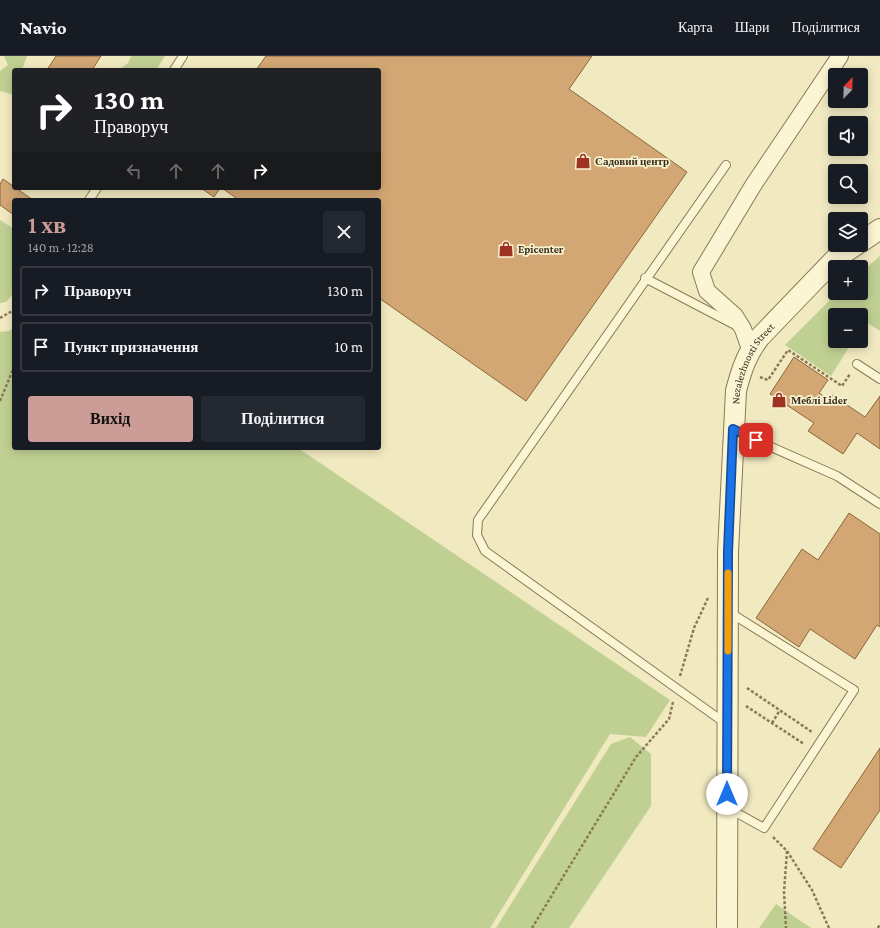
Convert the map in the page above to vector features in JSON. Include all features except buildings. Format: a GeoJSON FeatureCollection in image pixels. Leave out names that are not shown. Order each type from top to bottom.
{"type":"FeatureCollection","features":[{"type":"Feature","properties":{"kind":"street"},"geometry":{"type":"LineString","coordinates":[[750,349],[743,329],[734,316],[707,291],[701,272],[754,184],[840,56]]}},
{"type":"Feature","properties":{"kind":"street"},"geometry":{"type":"LineString","coordinates":[[868,237],[880,229]]}},
{"type":"Feature","properties":{"kind":"street","name":"Nezalezhnosti Street"},"geometry":{"type":"LineString","coordinates":[[727,928],[728,612],[733,429],[736,392],[741,370],[750,349],[783,312],[836,259],[846,252]]}},
{"type":"Feature","properties":{"kind":"lane"},"geometry":{"type":"LineString","coordinates":[[175,68],[183,56]]}},
{"type":"Feature","properties":{"kind":"lane"},"geometry":{"type":"LineString","coordinates":[[726,165],[645,278],[478,520],[477,535],[484,551],[728,724]]}},
{"type":"Feature","properties":{"kind":"lane"},"geometry":{"type":"LineString","coordinates":[[645,278],[743,329]]}},
{"type":"Feature","properties":{"kind":"lane"},"geometry":{"type":"LineString","coordinates":[[857,364],[880,379]]}},
{"type":"Feature","properties":{"kind":"lane"},"geometry":{"type":"LineString","coordinates":[[733,429],[837,476],[880,504]]}},
{"type":"Feature","properties":{"kind":"lane"},"geometry":{"type":"LineString","coordinates":[[727,808],[764,828],[854,690],[728,612]]}},
{"type":"Feature","properties":{"kind":"path"},"geometry":{"type":"LineString","coordinates":[[0,318],[12,311]]}},
{"type":"Feature","properties":{"kind":"path"},"geometry":{"type":"LineString","coordinates":[[741,370],[768,380],[788,350],[842,386],[857,364]]}},
{"type":"Feature","properties":{"kind":"path"},"geometry":{"type":"LineString","coordinates":[[0,401],[12,372]]}},
{"type":"Feature","properties":{"kind":"path"},"geometry":{"type":"LineString","coordinates":[[679,681],[694,628],[709,593]]}},
{"type":"Feature","properties":{"kind":"path"},"geometry":{"type":"LineString","coordinates":[[744,686],[822,739]]}},
{"type":"Feature","properties":{"kind":"path"},"geometry":{"type":"LineString","coordinates":[[532,928],[636,757],[669,718],[675,696]]}},
{"type":"Feature","properties":{"kind":"path"},"geometry":{"type":"LineString","coordinates":[[744,704],[814,751]]}},
{"type":"Feature","properties":{"kind":"path"},"geometry":{"type":"LineString","coordinates":[[772,723],[780,710]]}},
{"type":"Feature","properties":{"kind":"path"},"geometry":{"type":"LineString","coordinates":[[764,828],[787,851],[812,890],[829,928]]}},
{"type":"Feature","properties":{"kind":"path"},"geometry":{"type":"LineString","coordinates":[[786,928],[784,892],[787,851]]}},
{"type":"Feature","properties":{"kind":"path"},"geometry":{"type":"LineString","coordinates":[[878,928],[880,924]]}},
{"type":"Feature","properties":{"kind":"green space"},"geometry":{"type":"Polygon","coordinates":[[[4,56],[27,56],[23,68],[12,68],[12,94],[0,91],[0,71],[8,65],[4,56]]]}},
{"type":"Feature","properties":{"kind":"green space"},"geometry":{"type":"Polygon","coordinates":[[[131,56],[165,56],[157,68],[122,68],[128,63],[131,56]]]}},
{"type":"Feature","properties":{"kind":"green space"},"geometry":{"type":"Polygon","coordinates":[[[0,220],[12,228],[12,295],[6,302],[0,303],[0,220]]]}},
{"type":"Feature","properties":{"kind":"green space"},"geometry":{"type":"Polygon","coordinates":[[[880,256],[880,331],[868,323],[868,308],[828,308],[828,348],[849,348],[831,376],[785,345],[830,300],[868,300],[868,266],[880,256]]]}},
{"type":"Feature","properties":{"kind":"green space"},"geometry":{"type":"Polygon","coordinates":[[[12,329],[12,450],[301,450],[670,700],[646,737],[610,734],[490,928],[0,928],[0,332],[9,331],[12,329]]]}},
{"type":"Feature","properties":{"kind":"green space"},"geometry":{"type":"Polygon","coordinates":[[[630,737],[651,754],[651,806],[569,928],[496,928],[611,744],[630,737]]]}},
{"type":"Feature","properties":{"kind":"green space"},"geometry":{"type":"Polygon","coordinates":[[[776,904],[811,928],[759,928],[776,904]]]}},
{"type":"Feature","properties":{"kind":"slow traffic"},"geometry":{"type":"LineString","coordinates":[[728,573],[728,651]]}},
{"type":"Feature","properties":{"kind":"place","name":"Садовий центр"},"geometry":{"type":"Point","coordinates":[583,161]}},
{"type":"Feature","properties":{"kind":"place","name":"Epicenter"},"geometry":{"type":"Point","coordinates":[506,249]}},
{"type":"Feature","properties":{"kind":"place","name":"Меблі Lider"},"geometry":{"type":"Point","coordinates":[779,400]}},
{"type":"Feature","properties":{"kind":"route"},"geometry":{"type":"LineString","coordinates":[[727,794],[728,552],[733,429],[756,440]]}}]}
